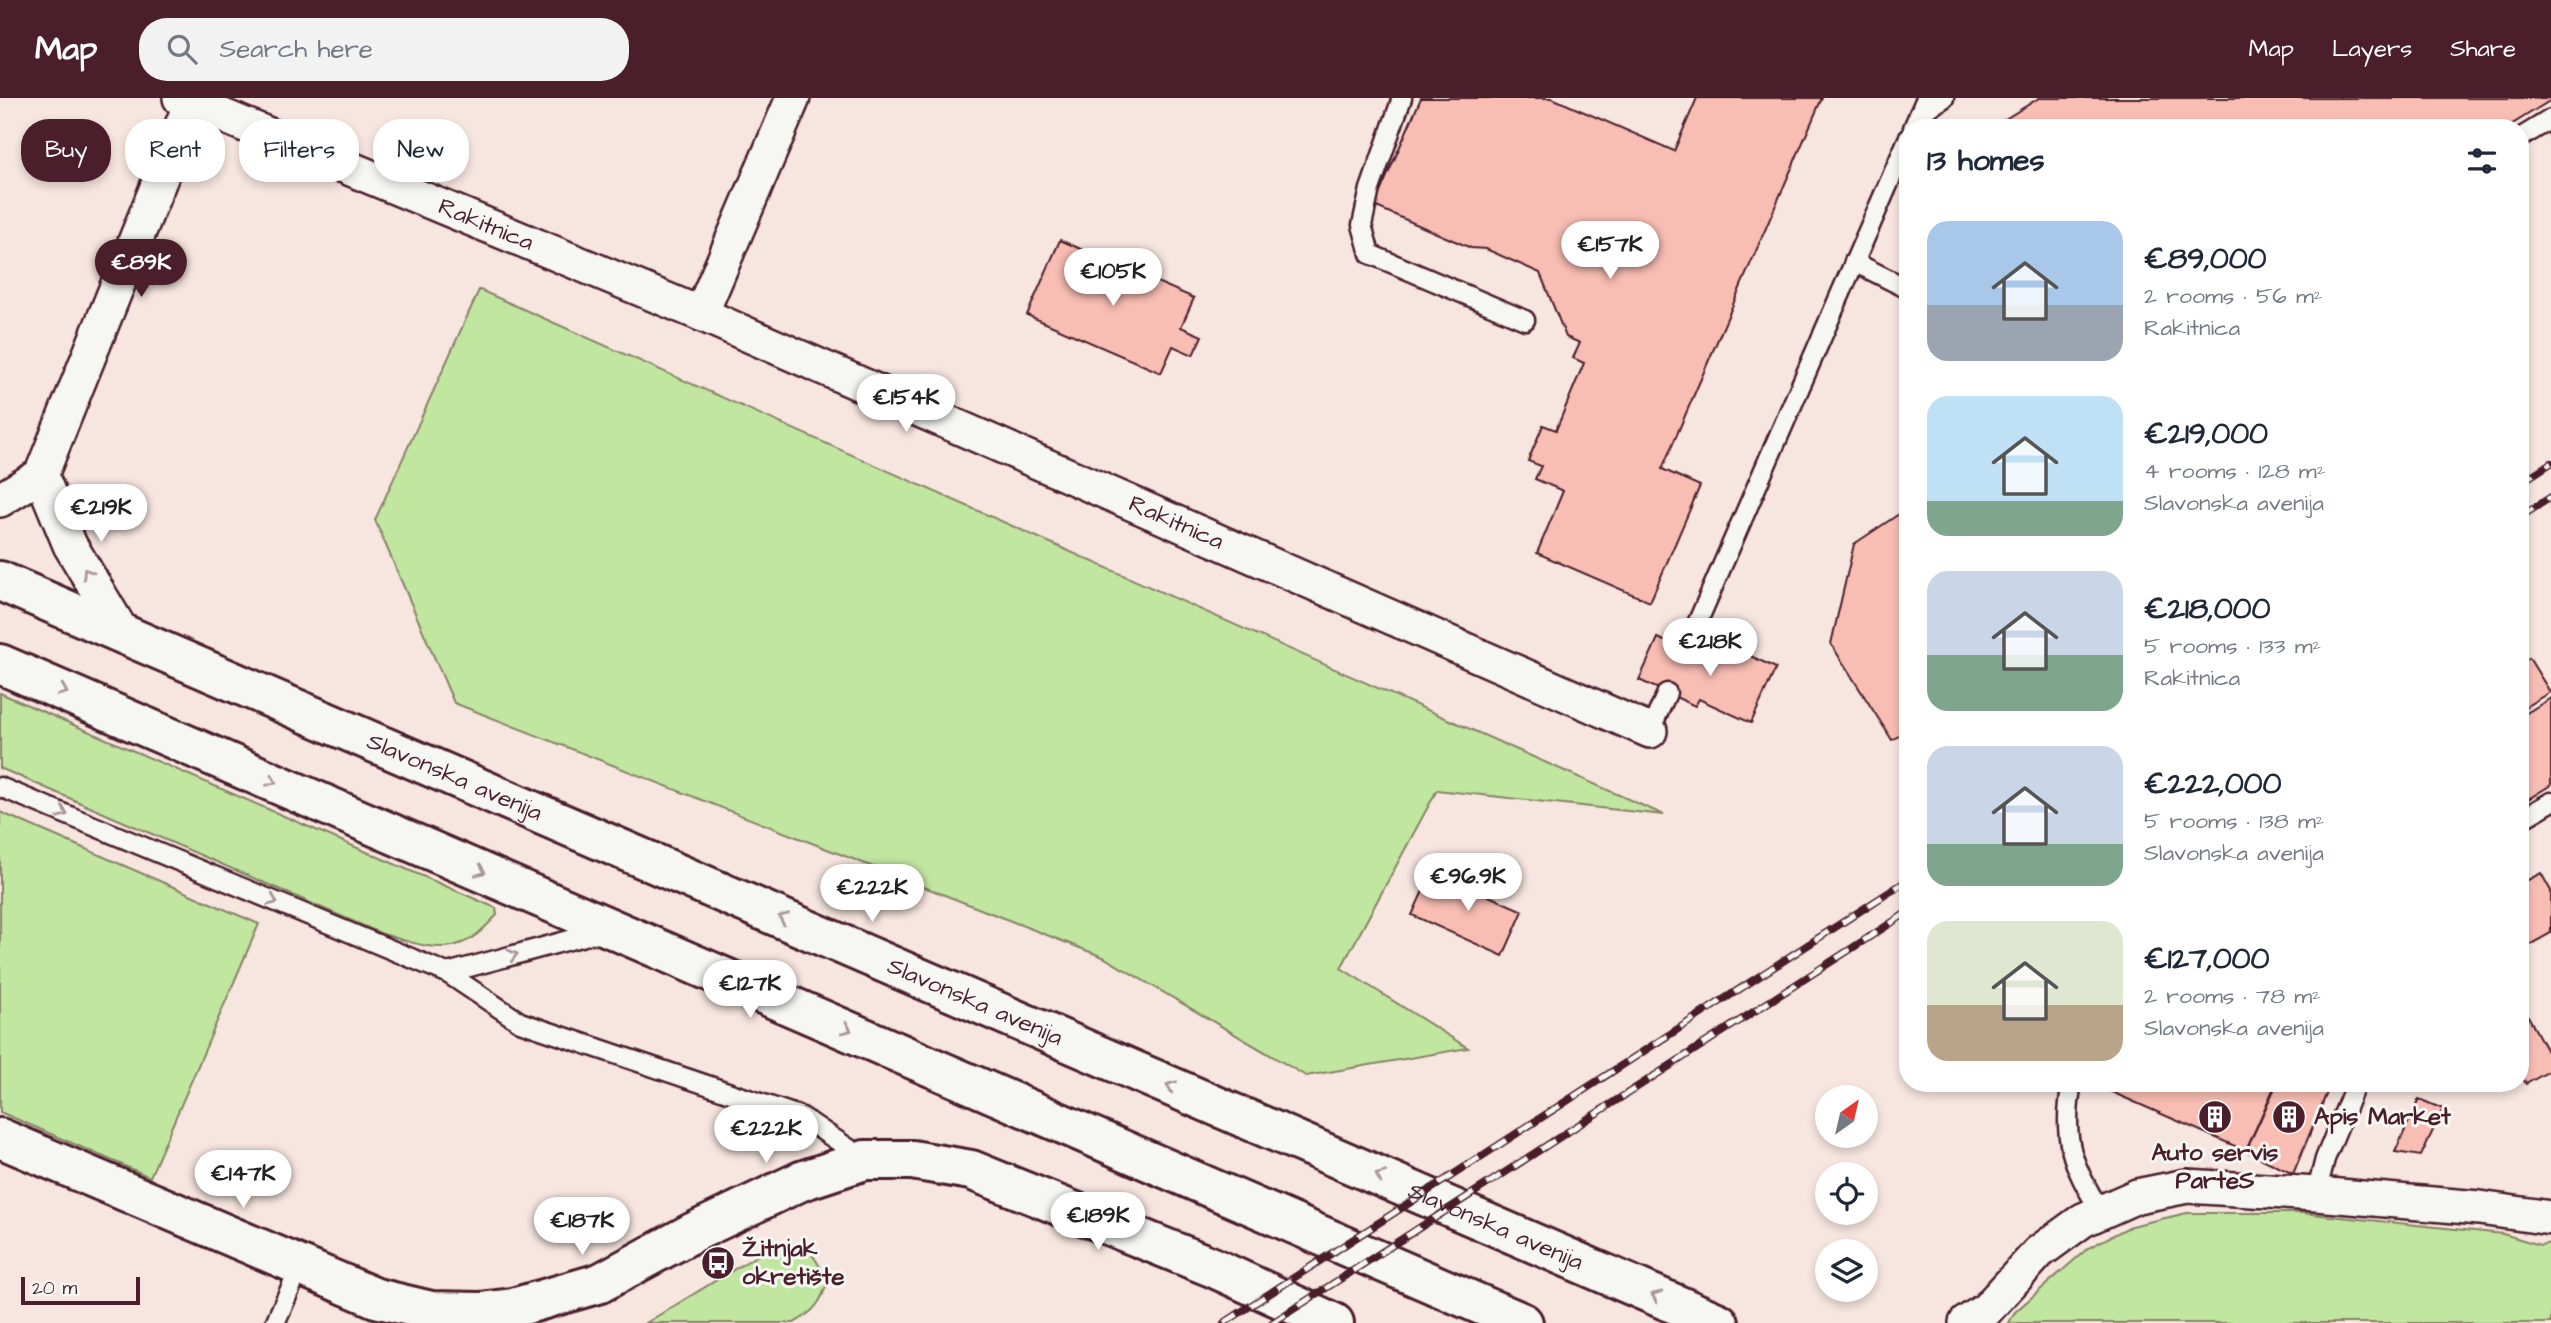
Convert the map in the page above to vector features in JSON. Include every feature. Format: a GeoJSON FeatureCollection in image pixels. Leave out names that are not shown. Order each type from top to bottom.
{"type":"FeatureCollection","features":[{"type":"Feature","properties":{"kind":"main road","name":"Slavonska avenija"},"geometry":{"type":"LineString","coordinates":[[0,582],[122,632],[1719,1323]]}},
{"type":"Feature","properties":{"kind":"main road"},"geometry":{"type":"LineString","coordinates":[[0,664],[1523,1323]]}},
{"type":"Feature","properties":{"kind":"main road"},"geometry":{"type":"LineString","coordinates":[[0,1138],[376,1298],[431,1311],[480,1312],[513,1308],[600,1283],[692,1233],[801,1181],[866,1160],[912,1160],[971,1170],[1213,1267],[1334,1323]]}},
{"type":"Feature","properties":{"kind":"street"},"geometry":{"type":"LineString","coordinates":[[701,314],[793,98]]}},
{"type":"Feature","properties":{"kind":"street","name":"Rakitnica"},"geometry":{"type":"LineString","coordinates":[[41,475],[185,100],[701,314],[1650,731]]}},
{"type":"Feature","properties":{"kind":"street"},"geometry":{"type":"LineString","coordinates":[[0,500],[41,475],[69,545],[122,632]]}},
{"type":"Feature","properties":{"kind":"street"},"geometry":{"type":"LineString","coordinates":[[1980,1318],[2039,1252],[2083,1220],[2137,1196],[2187,1186],[2479,1208],[2551,1218]]}},
{"type":"Feature","properties":{"kind":"lane"},"geometry":{"type":"LineString","coordinates":[[1402,98],[1370,189],[1362,225],[1370,254],[1525,320]]}},
{"type":"Feature","properties":{"kind":"lane"},"geometry":{"type":"LineString","coordinates":[[1919,113],[1944,98]]}},
{"type":"Feature","properties":{"kind":"lane"},"geometry":{"type":"LineString","coordinates":[[2529,132],[2551,118]]}},
{"type":"Feature","properties":{"kind":"lane"},"geometry":{"type":"LineString","coordinates":[[1685,651],[1899,160]]}},
{"type":"Feature","properties":{"kind":"lane"},"geometry":{"type":"LineString","coordinates":[[1854,262],[1899,284]]}},
{"type":"Feature","properties":{"kind":"lane"},"geometry":{"type":"LineString","coordinates":[[1650,731],[1667,692]]}},
{"type":"Feature","properties":{"kind":"lane"},"geometry":{"type":"LineString","coordinates":[[0,787],[447,973],[520,1022],[802,1117],[866,1160]]}},
{"type":"Feature","properties":{"kind":"lane"},"geometry":{"type":"LineString","coordinates":[[2529,815],[2551,802]]}},
{"type":"Feature","properties":{"kind":"lane"},"geometry":{"type":"LineString","coordinates":[[447,973],[615,928]]}},
{"type":"Feature","properties":{"kind":"lane"},"geometry":{"type":"LineString","coordinates":[[2070,1092],[2066,1110],[2069,1148],[2083,1183],[2101,1212]]}},
{"type":"Feature","properties":{"kind":"lane"},"geometry":{"type":"LineString","coordinates":[[2316,1194],[2325,1158],[2352,1092]]}},
{"type":"Feature","properties":{"kind":"lane"},"geometry":{"type":"LineString","coordinates":[[275,1323],[300,1266]]}},
{"type":"Feature","properties":{"kind":"green space"},"geometry":{"type":"Polygon","coordinates":[[[479,290],[1664,815],[1437,790],[1341,968],[1468,1048],[1306,1076],[1103,957],[454,703],[375,520],[479,290]]]}},
{"type":"Feature","properties":{"kind":"green space"},"geometry":{"type":"Polygon","coordinates":[[[0,693],[496,908],[497,915],[472,938],[452,946],[431,947],[399,939],[0,768],[0,693]]]}},
{"type":"Feature","properties":{"kind":"green space"},"geometry":{"type":"Polygon","coordinates":[[[0,812],[259,924],[150,1177],[0,1112],[0,812]]]}},
{"type":"Feature","properties":{"kind":"green space"},"geometry":{"type":"Polygon","coordinates":[[[2187,1213],[2302,1213],[2503,1234],[2540,1245],[2551,1243],[2551,1323],[2009,1323],[2015,1312],[2088,1248],[2131,1226],[2187,1213]]]}},
{"type":"Feature","properties":{"kind":"green space"},"geometry":{"type":"Polygon","coordinates":[[[791,1243],[808,1248],[828,1279],[816,1306],[794,1323],[646,1323],[776,1244],[791,1243]]]}},
{"type":"Feature","properties":{"kind":"building"},"geometry":{"type":"Polygon","coordinates":[[[1421,98],[1552,98],[1674,151],[1697,98],[1822,98],[1662,469],[1700,486],[1650,602],[1537,553],[1563,491],[1535,479],[1541,466],[1528,461],[1543,425],[1556,430],[1584,363],[1573,358],[1580,343],[1566,337],[1540,273],[1486,249],[1471,248],[1374,206],[1421,98]]]}},
{"type":"Feature","properties":{"kind":"building"},"geometry":{"type":"Polygon","coordinates":[[[2039,98],[2551,98],[2520,119],[2005,119],[2039,98]]]}},
{"type":"Feature","properties":{"kind":"building"},"geometry":{"type":"Polygon","coordinates":[[[1060,240],[1194,298],[1181,327],[1202,336],[1193,355],[1173,346],[1161,373],[1027,315],[1060,240]]]}},
{"type":"Feature","properties":{"kind":"building"},"geometry":{"type":"Polygon","coordinates":[[[1899,514],[1899,736],[1892,740],[1831,644],[1854,544],[1899,514]]]}},
{"type":"Feature","properties":{"kind":"building"},"geometry":{"type":"Polygon","coordinates":[[[1658,638],[1707,661],[1717,640],[1776,668],[1751,723],[1699,699],[1695,706],[1639,680],[1658,638]]]}},
{"type":"Feature","properties":{"kind":"building"},"geometry":{"type":"Polygon","coordinates":[[[2529,658],[2550,692],[2529,705],[2529,658]]]}},
{"type":"Feature","properties":{"kind":"building"},"geometry":{"type":"Polygon","coordinates":[[[2551,698],[2551,785],[2529,798],[2529,711],[2551,698]]]}},
{"type":"Feature","properties":{"kind":"building"},"geometry":{"type":"Polygon","coordinates":[[[1432,871],[1523,911],[1503,956],[1412,915],[1432,871]]]}},
{"type":"Feature","properties":{"kind":"building"},"geometry":{"type":"Polygon","coordinates":[[[2541,873],[2551,891],[2551,933],[2529,945],[2529,879],[2541,873]]]}},
{"type":"Feature","properties":{"kind":"building"},"geometry":{"type":"Polygon","coordinates":[[[2529,1018],[2551,1059],[2551,1070],[2529,1082],[2529,1018]]]}},
{"type":"Feature","properties":{"kind":"building","name":"Auto servis ParteS"},"geometry":{"type":"Polygon","coordinates":[[[2112,1092],[2272,1092],[2246,1151],[2112,1092]]]}},
{"type":"Feature","properties":{"kind":"building","name":"Apis Market"},"geometry":{"type":"Polygon","coordinates":[[[2273,1092],[2327,1092],[2293,1174],[2246,1151],[2273,1092]]]}},
{"type":"Feature","properties":{"kind":"building"},"geometry":{"type":"Polygon","coordinates":[[[2419,1099],[2443,1109],[2421,1156],[2395,1152],[2419,1099]]]}},
{"type":"Feature","properties":{"kind":"railway"},"geometry":{"type":"LineString","coordinates":[[2529,477],[2551,463]]}},
{"type":"Feature","properties":{"kind":"railway"},"geometry":{"type":"LineString","coordinates":[[2529,511],[2551,497]]}},
{"type":"Feature","properties":{"kind":"railway"},"geometry":{"type":"LineString","coordinates":[[1224,1323],[1899,886]]}},
{"type":"Feature","properties":{"kind":"railway"},"geometry":{"type":"LineString","coordinates":[[1272,1323],[1899,918]]}},
{"type":"Feature","properties":{"kind":"place","name":"Auto servis ParteS"},"geometry":{"type":"Point","coordinates":[2215,1117]}},
{"type":"Feature","properties":{"kind":"place","name":"Apis Market"},"geometry":{"type":"Point","coordinates":[2289,1117]}},
{"type":"Feature","properties":{"kind":"place","name":"Žitnjak okretište"},"geometry":{"type":"Point","coordinates":[718,1263]}}]}
